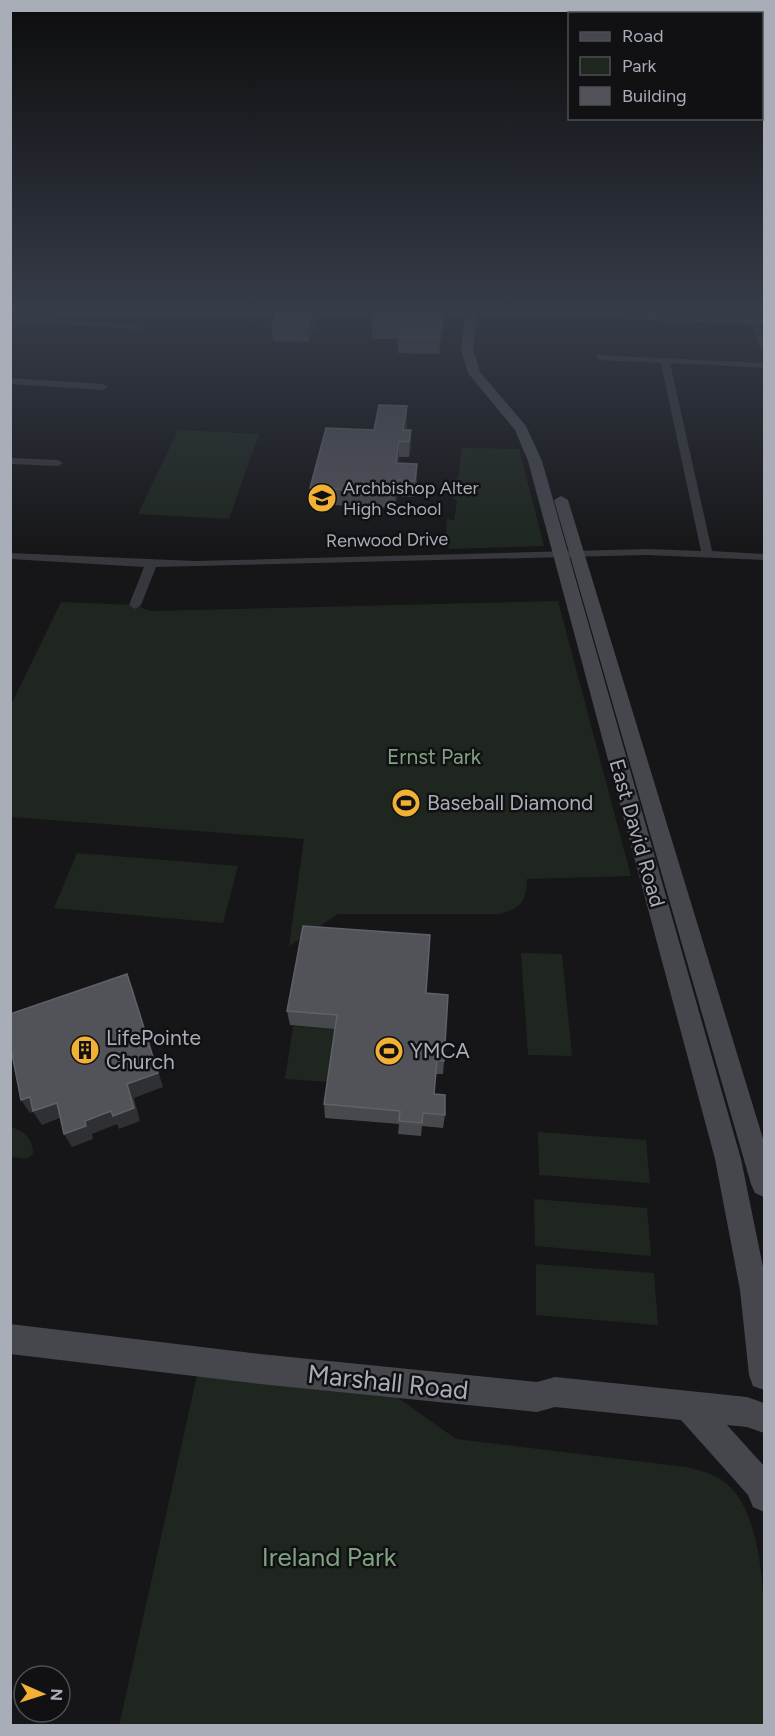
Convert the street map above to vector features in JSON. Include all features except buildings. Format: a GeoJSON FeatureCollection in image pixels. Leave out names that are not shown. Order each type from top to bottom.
{"type":"FeatureCollection","features":[{"type":"Feature","properties":{"kind":"street","name":"East David Road"},"geometry":{"type":"LineString","coordinates":[[488,392],[514,420],[526,439],[569,554],[645,781],[765,1184]]}},
{"type":"Feature","properties":{"kind":"street","name":"East David Road"},"geometry":{"type":"LineString","coordinates":[[504,392],[543,442],[622,781],[728,1159],[754,1290],[765,1375]]}},
{"type":"Feature","properties":{"kind":"street"},"geometry":{"type":"LineString","coordinates":[[672,392],[707,553]]}},
{"type":"Feature","properties":{"kind":"street"},"geometry":{"type":"LineString","coordinates":[[10,461],[58,463]]}},
{"type":"Feature","properties":{"kind":"street","name":"Renwood Drive"},"geometry":{"type":"LineString","coordinates":[[10,556],[151,564],[569,554],[707,553],[765,557]]}},
{"type":"Feature","properties":{"kind":"street"},"geometry":{"type":"LineString","coordinates":[[135,605],[151,564]]}},
{"type":"Feature","properties":{"kind":"street"},"geometry":{"type":"LineString","coordinates":[[622,781],[645,781]]}},
{"type":"Feature","properties":{"kind":"street","name":"Marshall Road"},"geometry":{"type":"LineString","coordinates":[[10,1339],[260,1370],[537,1397],[555,1392],[747,1412],[765,1418]]}},
{"type":"Feature","properties":{"kind":"street"},"geometry":{"type":"LineString","coordinates":[[689,1406],[761,1486],[765,1496]]}},
{"type":"Feature","properties":{"kind":"green space"},"geometry":{"type":"Polygon","coordinates":[[[178,430],[259,434],[229,519],[138,514],[178,430]]]}},
{"type":"Feature","properties":{"kind":"green space"},"geometry":{"type":"Polygon","coordinates":[[[462,448],[519,449],[544,546],[450,549],[445,545],[447,518],[454,521],[457,501],[450,496],[451,478],[458,479],[462,448]]]}},
{"type":"Feature","properties":{"kind":"green space","name":"Ernst Park"},"geometry":{"type":"Polygon","coordinates":[[[558,601],[631,876],[527,879],[524,899],[521,903],[499,914],[338,914],[289,946],[304,839],[11,817],[10,707],[61,602],[135,605],[150,611],[558,601]]]}},
{"type":"Feature","properties":{"kind":"green space"},"geometry":{"type":"Polygon","coordinates":[[[77,853],[238,866],[223,923],[54,908],[77,853]]]}},
{"type":"Feature","properties":{"kind":"green space"},"geometry":{"type":"Polygon","coordinates":[[[521,953],[562,954],[572,1056],[528,1055],[521,953]]]}},
{"type":"Feature","properties":{"kind":"green space"},"geometry":{"type":"Polygon","coordinates":[[[293,1026],[338,1029],[330,1082],[285,1079],[293,1026]]]}},
{"type":"Feature","properties":{"kind":"green space"},"geometry":{"type":"Polygon","coordinates":[[[11,1127],[30,1140],[33,1154],[27,1159],[11,1157],[11,1127]]]}},
{"type":"Feature","properties":{"kind":"green space"},"geometry":{"type":"Polygon","coordinates":[[[538,1132],[646,1140],[650,1183],[539,1175],[538,1132]]]}},
{"type":"Feature","properties":{"kind":"green space"},"geometry":{"type":"Polygon","coordinates":[[[534,1199],[647,1208],[651,1256],[535,1246],[534,1199]]]}},
{"type":"Feature","properties":{"kind":"green space"},"geometry":{"type":"Polygon","coordinates":[[[536,1264],[654,1273],[658,1325],[536,1315],[536,1264]]]}},
{"type":"Feature","properties":{"kind":"green space","name":"Ireland Park"},"geometry":{"type":"Polygon","coordinates":[[[200,1362],[373,1380],[456,1439],[686,1467],[705,1472],[721,1480],[731,1488],[745,1508],[754,1535],[760,1566],[765,1635],[764,1725],[119,1726],[200,1362]]]}},
{"type":"Feature","properties":{"kind":"place","name":"Archbishop Alter High School"},"geometry":{"type":"Point","coordinates":[322,498]}},
{"type":"Feature","properties":{"kind":"place","name":"Baseball Diamond"},"geometry":{"type":"Point","coordinates":[406,803]}},
{"type":"Feature","properties":{"kind":"place","name":"LifePointe Church"},"geometry":{"type":"Point","coordinates":[85,1050]}},
{"type":"Feature","properties":{"kind":"place","name":"YMCA"},"geometry":{"type":"Point","coordinates":[389,1051]}}]}
